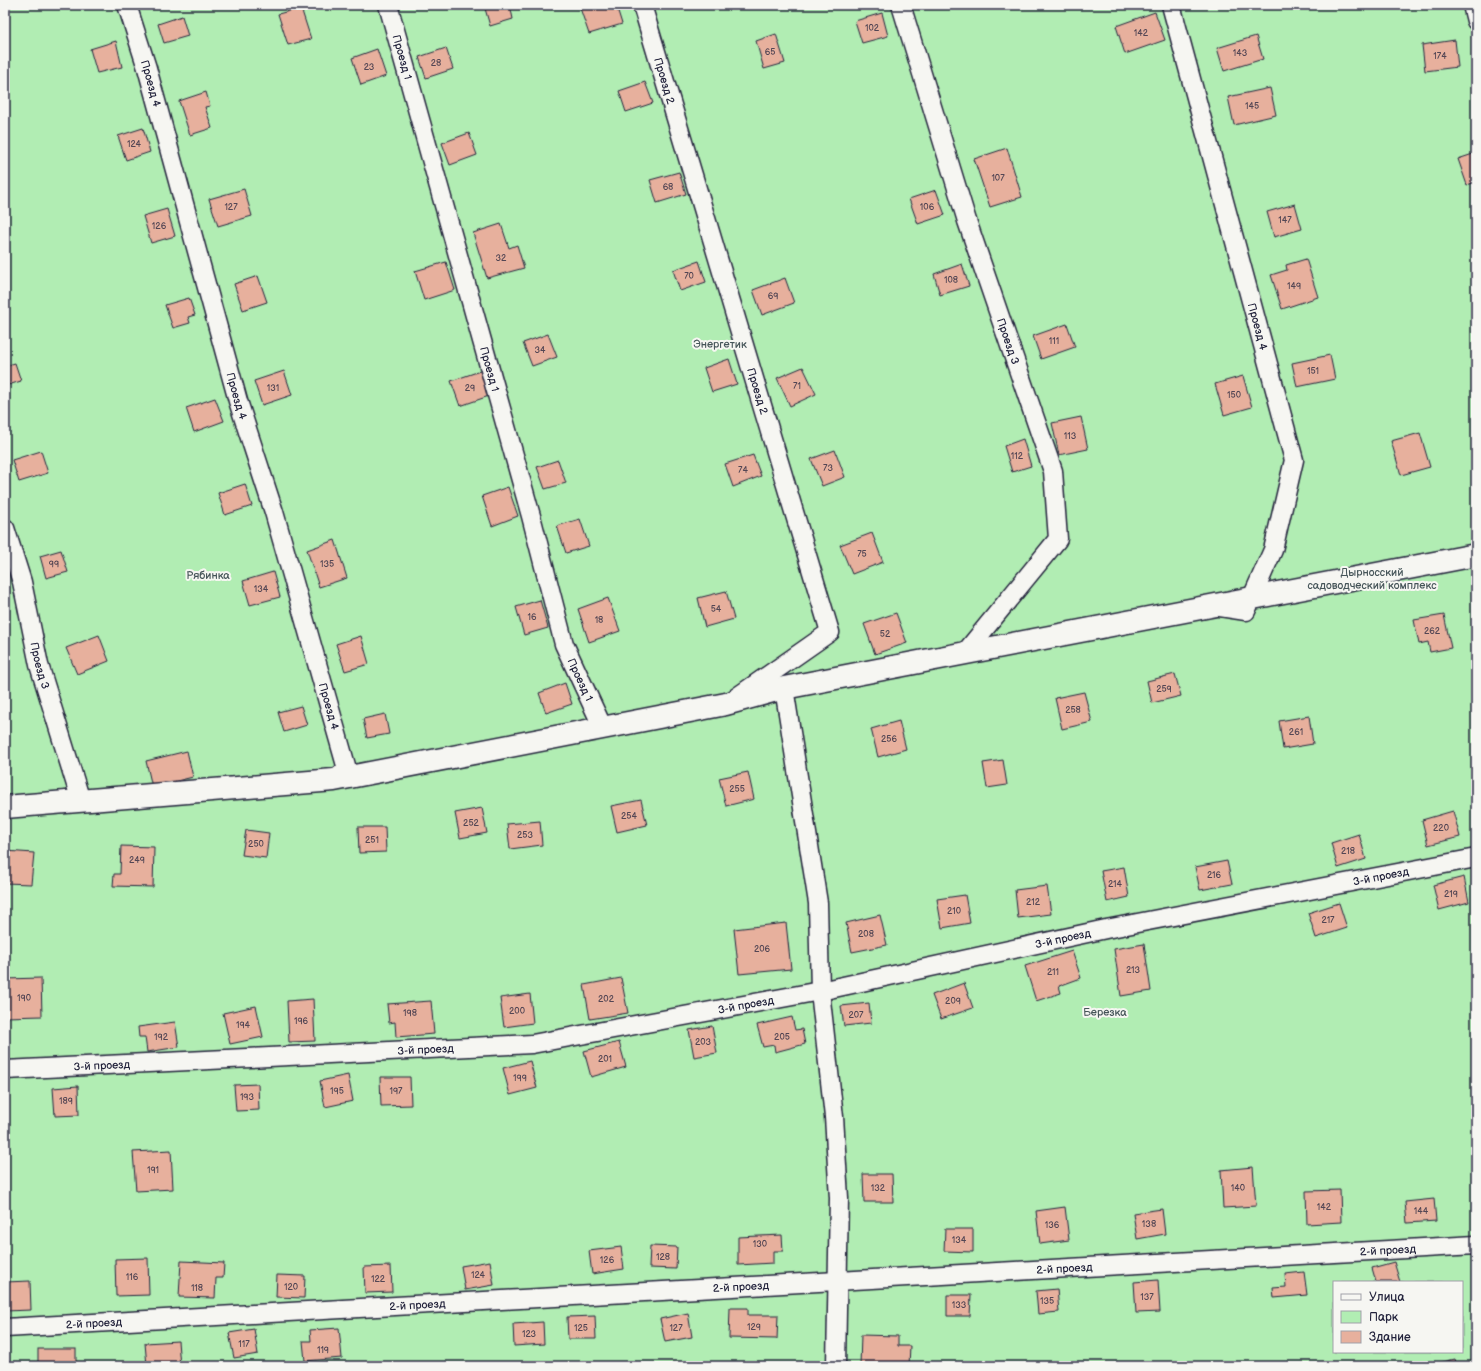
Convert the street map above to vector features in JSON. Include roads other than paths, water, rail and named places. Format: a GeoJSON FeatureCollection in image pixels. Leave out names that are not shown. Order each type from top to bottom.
{"type":"FeatureCollection","features":[{"type":"Feature","properties":{"kind":"street"},"geometry":{"type":"LineString","coordinates":[[5,807],[334,780],[726,704],[784,688],[1476,556]]}},
{"type":"Feature","properties":{"kind":"lane","name":"Проезд 4"},"geometry":{"type":"LineString","coordinates":[[127,5],[147,68],[238,401],[274,512],[347,769],[334,780]]}},
{"type":"Feature","properties":{"kind":"lane","name":"Проезд 1"},"geometry":{"type":"LineString","coordinates":[[388,5],[531,516],[564,644],[603,728]]}},
{"type":"Feature","properties":{"kind":"lane","name":"Проезд 2"},"geometry":{"type":"LineString","coordinates":[[642,5],[830,632],[726,704]]}},
{"type":"Feature","properties":{"kind":"lane","name":"Проезд 3"},"geometry":{"type":"LineString","coordinates":[[901,5],[967,221],[1053,471],[1058,539],[964,654]]}},
{"type":"Feature","properties":{"kind":"lane","name":"Проезд 4"},"geometry":{"type":"LineString","coordinates":[[1171,5],[1294,460],[1273,550],[1252,598]]}},
{"type":"Feature","properties":{"kind":"lane"},"geometry":{"type":"LineString","coordinates":[[1472,5],[1476,20]]}},
{"type":"Feature","properties":{"kind":"lane","name":"Проезд 3"},"geometry":{"type":"LineString","coordinates":[[5,528],[22,582],[39,665],[81,801]]}},
{"type":"Feature","properties":{"kind":"lane"},"geometry":{"type":"LineString","coordinates":[[784,688],[818,903],[820,991],[834,1117],[839,1198],[836,1366]]}},
{"type":"Feature","properties":{"kind":"lane","name":"3-й проезд"},"geometry":{"type":"LineString","coordinates":[[5,1070],[532,1044],[820,991],[1106,929],[1476,858]]}},
{"type":"Feature","properties":{"kind":"lane","name":"2-й проезд"},"geometry":{"type":"LineString","coordinates":[[5,1328],[1476,1245]]}},
{"type":"Feature","properties":{"kind":"park label","name":"Энергетик"},"geometry":{"type":"Point","coordinates":[720,344]}},
{"type":"Feature","properties":{"kind":"park label","name":"Рябинка"},"geometry":{"type":"Point","coordinates":[208,575]}},
{"type":"Feature","properties":{"kind":"park label","name":"Дырносский садоводческий комплекс"},"geometry":{"type":"Point","coordinates":[1372,578]}},
{"type":"Feature","properties":{"kind":"park label","name":"Березка"},"geometry":{"type":"Point","coordinates":[1105,1012]}}]}
